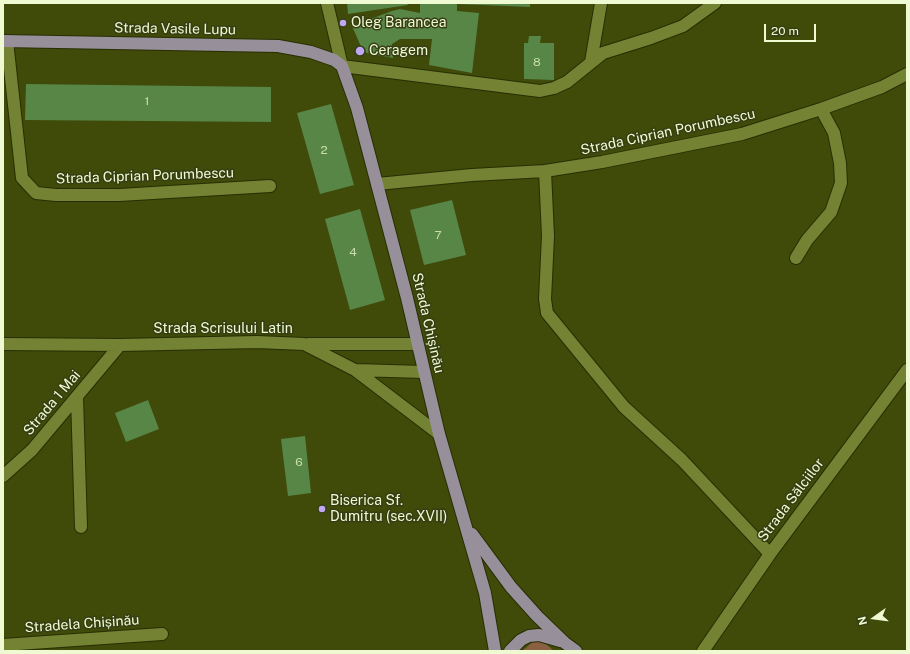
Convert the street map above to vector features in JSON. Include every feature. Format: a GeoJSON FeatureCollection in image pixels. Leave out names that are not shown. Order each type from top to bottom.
{"type":"FeatureCollection","features":[{"type":"Feature","properties":{"kind":"main road","name":"Strada Vasile Lupu"},"geometry":{"type":"LineString","coordinates":[[5,41],[278,46],[311,52],[334,60],[342,66]]}},
{"type":"Feature","properties":{"kind":"main road","name":"Strada Chișinău"},"geometry":{"type":"LineString","coordinates":[[342,66],[357,108],[407,298],[416,344],[439,434],[485,593],[495,651]]}},
{"type":"Feature","properties":{"kind":"main road"},"geometry":{"type":"LineString","coordinates":[[466,524],[511,587],[537,616],[565,643],[576,651]]}},
{"type":"Feature","properties":{"kind":"main road"},"geometry":{"type":"LineString","coordinates":[[510,651],[521,640],[534,635],[547,636],[565,643]]}},
{"type":"Feature","properties":{"kind":"street","name":"Strada Chișinău"},"geometry":{"type":"LineString","coordinates":[[327,3],[342,66]]}},
{"type":"Feature","properties":{"kind":"street"},"geometry":{"type":"LineString","coordinates":[[592,62],[601,3]]}},
{"type":"Feature","properties":{"kind":"street"},"geometry":{"type":"LineString","coordinates":[[342,66],[540,91],[554,88],[567,82],[603,53],[683,26],[715,3]]}},
{"type":"Feature","properties":{"kind":"street","name":"Strada Ciprian Porumbescu"},"geometry":{"type":"LineString","coordinates":[[5,41],[22,178],[36,193],[56,196],[119,195],[270,186]]}},
{"type":"Feature","properties":{"kind":"street","name":"Strada Ciprian Porumbescu"},"geometry":{"type":"LineString","coordinates":[[377,184],[472,175],[545,171],[602,162],[742,134],[821,110],[882,87],[907,74]]}},
{"type":"Feature","properties":{"kind":"street"},"geometry":{"type":"LineString","coordinates":[[796,258],[807,240],[831,212],[841,183],[840,163],[834,133],[821,110]]}},
{"type":"Feature","properties":{"kind":"street"},"geometry":{"type":"LineString","coordinates":[[545,171],[548,236],[545,299],[547,313],[624,407],[682,460],[770,554]]}},
{"type":"Feature","properties":{"kind":"street","name":"Strada Scrisului Latin"},"geometry":{"type":"LineString","coordinates":[[3,344],[120,345],[257,342],[304,344],[355,370],[439,434]]}},
{"type":"Feature","properties":{"kind":"street"},"geometry":{"type":"LineString","coordinates":[[304,344],[416,344]]}},
{"type":"Feature","properties":{"kind":"street","name":"Strada 1 Mai"},"geometry":{"type":"LineString","coordinates":[[3,476],[32,450],[120,345]]}},
{"type":"Feature","properties":{"kind":"street"},"geometry":{"type":"LineString","coordinates":[[355,370],[424,372]]}},
{"type":"Feature","properties":{"kind":"street","name":"Strada Sălciilor"},"geometry":{"type":"LineString","coordinates":[[703,651],[770,554],[907,370]]}},
{"type":"Feature","properties":{"kind":"street"},"geometry":{"type":"LineString","coordinates":[[77,397],[81,527]]}},
{"type":"Feature","properties":{"kind":"street","name":"Stradela Chișinău"},"geometry":{"type":"LineString","coordinates":[[3,645],[162,634]]}},
{"type":"Feature","properties":{"kind":"shaded area"},"geometry":{"type":"Polygon","coordinates":[[[535,640],[546,644],[554,651],[522,651],[535,640]]]}},
{"type":"Feature","properties":{"kind":"building"},"geometry":{"type":"Polygon","coordinates":[[[347,3],[407,3],[408,5],[348,14],[347,3]]]}},
{"type":"Feature","properties":{"kind":"building"},"geometry":{"type":"Polygon","coordinates":[[[420,3],[530,3],[530,7],[457,4],[457,11],[479,13],[472,73],[429,65],[432,39],[400,39],[392,44],[393,58],[367,53],[362,49],[352,26],[400,9],[420,13],[420,3]]]}},
{"type":"Feature","properties":{"kind":"building"},"geometry":{"type":"Polygon","coordinates":[[[529,36],[541,36],[540,43],[554,43],[554,80],[524,79],[524,43],[528,43],[529,36]]]}},
{"type":"Feature","properties":{"kind":"building"},"geometry":{"type":"Polygon","coordinates":[[[26,84],[271,87],[271,122],[25,120],[26,84]]]}},
{"type":"Feature","properties":{"kind":"building"},"geometry":{"type":"Polygon","coordinates":[[[331,104],[354,185],[320,194],[297,113],[331,104]]]}},
{"type":"Feature","properties":{"kind":"building"},"geometry":{"type":"Polygon","coordinates":[[[452,200],[466,255],[424,265],[410,210],[452,200]]]}},
{"type":"Feature","properties":{"kind":"building"},"geometry":{"type":"Polygon","coordinates":[[[360,209],[385,300],[350,310],[325,219],[360,209]]]}},
{"type":"Feature","properties":{"kind":"building"},"geometry":{"type":"Polygon","coordinates":[[[148,400],[159,429],[126,442],[115,413],[148,400]]]}},
{"type":"Feature","properties":{"kind":"building"},"geometry":{"type":"Polygon","coordinates":[[[305,436],[311,493],[288,496],[281,439],[305,436]]]}},
{"type":"Feature","properties":{"kind":"place","name":"Oleg Barancea"},"geometry":{"type":"Point","coordinates":[343,23]}},
{"type":"Feature","properties":{"kind":"place","name":"Ceragem"},"geometry":{"type":"Point","coordinates":[360,51]}},
{"type":"Feature","properties":{"kind":"place","name":"Biserica Sf. Dumitru (sec.XVII)"},"geometry":{"type":"Point","coordinates":[322,509]}}]}
